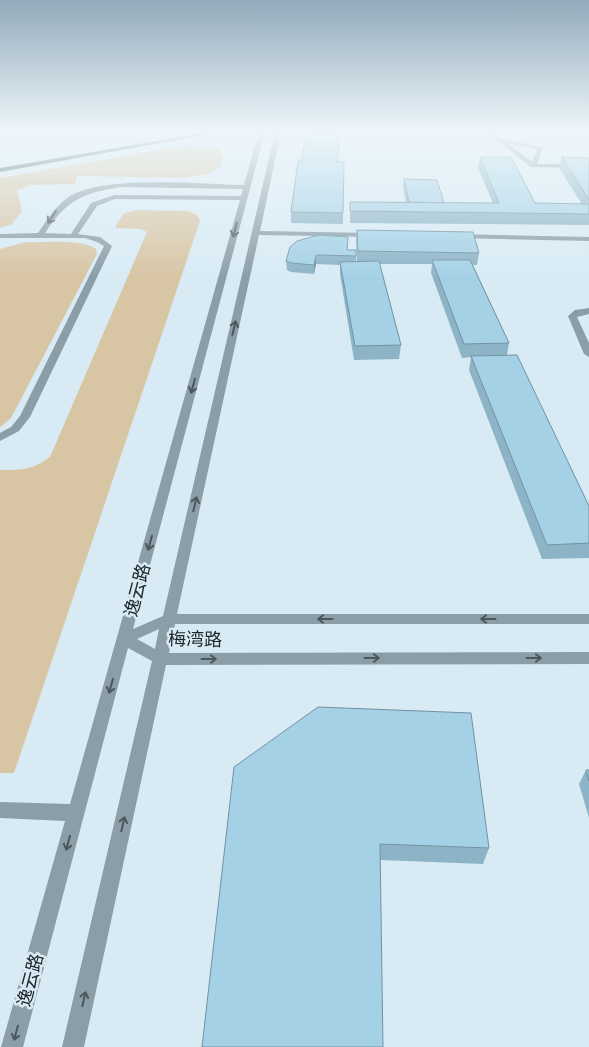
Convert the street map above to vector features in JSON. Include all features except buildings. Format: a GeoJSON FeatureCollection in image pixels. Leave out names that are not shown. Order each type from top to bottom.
{"type":"FeatureCollection","features":[{"type":"Feature","properties":{"kind":"street","name":"逸云路"},"geometry":{"type":"LineString","coordinates":[[12,1047],[249,181]]}},
{"type":"Feature","properties":{"kind":"street","name":"逸云路"},"geometry":{"type":"LineString","coordinates":[[73,1047],[267,181]]}},
{"type":"Feature","properties":{"kind":"street"},"geometry":{"type":"LineString","coordinates":[[40,235],[57,210],[66,201],[81,193],[100,187],[134,184],[247,187]]}},
{"type":"Feature","properties":{"kind":"street"},"geometry":{"type":"LineString","coordinates":[[73,236],[94,205],[114,197],[244,198]]}},
{"type":"Feature","properties":{"kind":"street"},"geometry":{"type":"LineString","coordinates":[[256,233],[383,235]]}},
{"type":"Feature","properties":{"kind":"street"},"geometry":{"type":"LineString","coordinates":[[0,236],[40,235],[95,238],[104,241],[108,246],[107,252],[25,417],[15,429],[0,438]]}},
{"type":"Feature","properties":{"kind":"street"},"geometry":{"type":"LineString","coordinates":[[452,236],[589,239]]}},
{"type":"Feature","properties":{"kind":"street"},"geometry":{"type":"LineString","coordinates":[[589,311],[578,312],[572,316],[589,354]]}},
{"type":"Feature","properties":{"kind":"street","name":"梅湾路"},"geometry":{"type":"LineString","coordinates":[[124,639],[169,620],[589,618]]}},
{"type":"Feature","properties":{"kind":"street","name":"梅湾路"},"geometry":{"type":"LineString","coordinates":[[124,639],[160,659],[589,658]]}},
{"type":"Feature","properties":{"kind":"street"},"geometry":{"type":"LineString","coordinates":[[0,810],[76,812]]}},
{"type":"Feature","properties":{"kind":"shaded area"},"geometry":{"type":"Polygon","coordinates":[[[0,181],[76,181],[75,184],[31,185],[17,190],[22,211],[12,224],[0,228],[0,181]]]}},
{"type":"Feature","properties":{"kind":"shaded area"},"geometry":{"type":"Polygon","coordinates":[[[136,210],[187,211],[197,215],[200,221],[14,773],[0,773],[0,470],[27,468],[38,465],[50,457],[147,232],[141,229],[115,228],[123,214],[136,210]]]}},
{"type":"Feature","properties":{"kind":"shaded area"},"geometry":{"type":"Polygon","coordinates":[[[25,242],[81,243],[96,249],[97,254],[11,418],[0,427],[0,249],[25,242]]]}}]}
